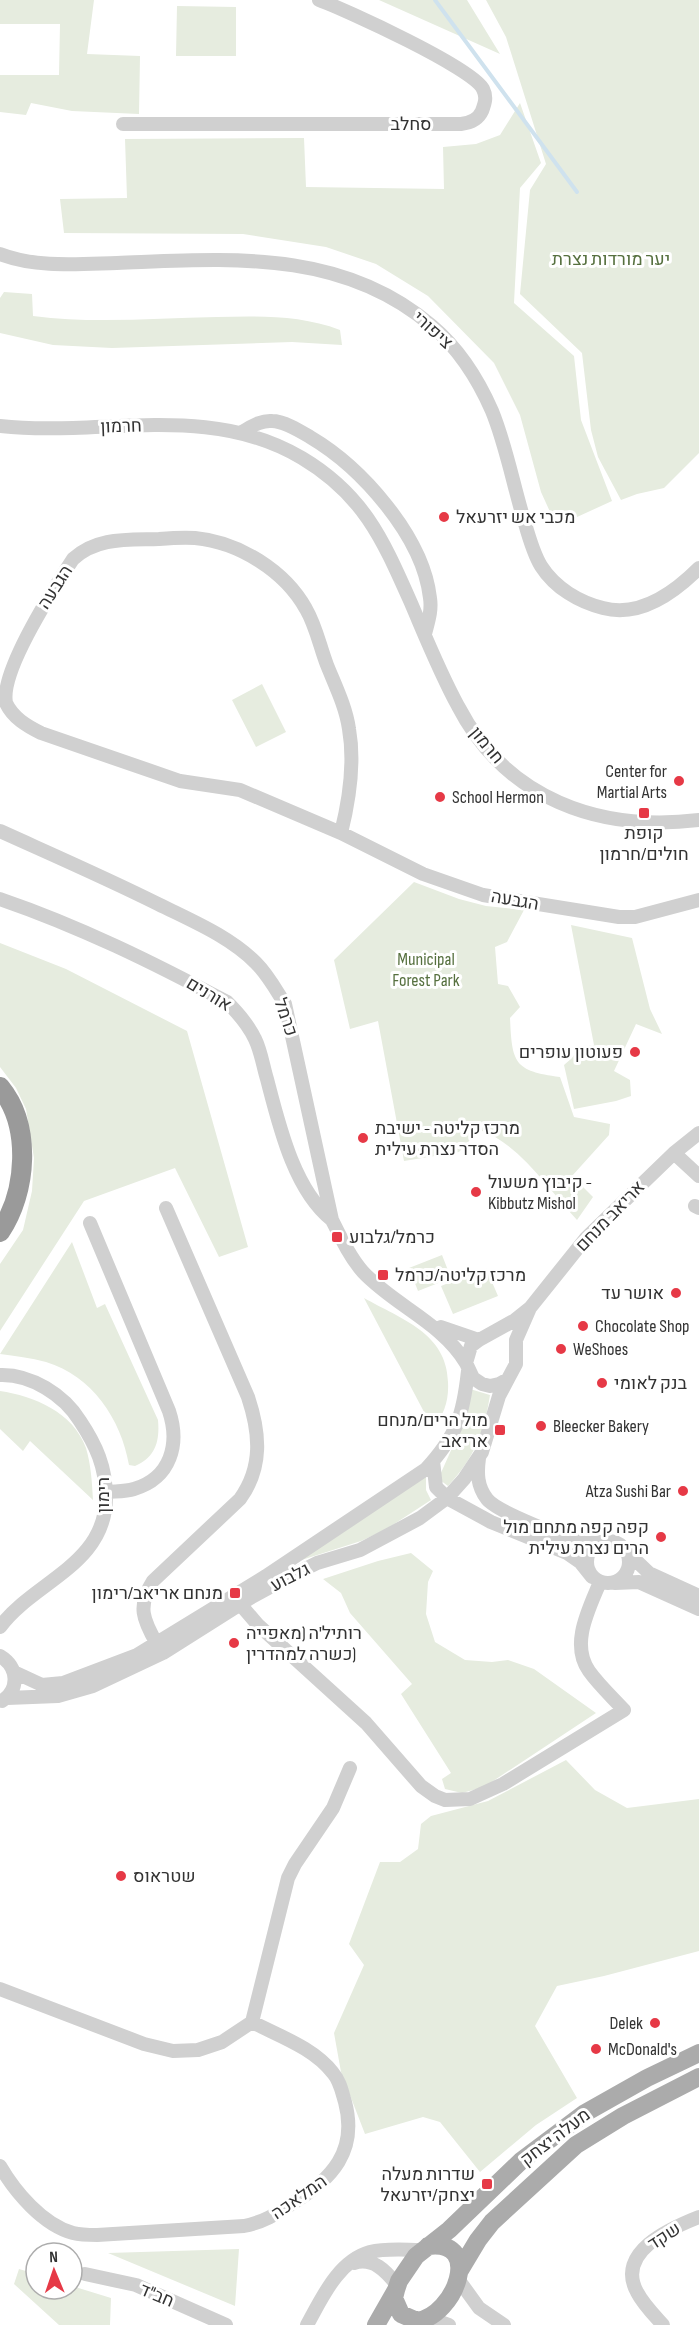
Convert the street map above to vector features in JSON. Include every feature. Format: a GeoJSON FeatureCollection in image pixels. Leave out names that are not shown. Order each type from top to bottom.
{"type":"FeatureCollection","features":[{"type":"Feature","properties":{"kind":"highway"},"geometry":{"type":"LineString","coordinates":[[0,1088],[16,1115],[21,1134],[21,1159],[20,1184],[14,1205],[0,1232]]}},
{"type":"Feature","properties":{"kind":"main road","name":"מעלה יצחק"},"geometry":{"type":"LineString","coordinates":[[425,2248],[449,2230],[521,2161],[563,2128],[612,2097],[699,2053]]}},
{"type":"Feature","properties":{"kind":"main road","name":"מעלה יצחק"},"geometry":{"type":"LineString","coordinates":[[459,2274],[478,2240],[492,2222],[576,2145],[623,2116],[699,2077]]}},
{"type":"Feature","properties":{"kind":"main road"},"geometry":{"type":"LineString","coordinates":[[376,2325],[397,2287],[425,2248],[437,2245],[452,2250],[457,2256],[459,2274],[446,2303],[440,2311],[424,2321],[409,2320],[401,2314],[394,2298],[397,2287]]}},
{"type":"Feature","properties":{"kind":"street","name":"סחלב"},"geometry":{"type":"LineString","coordinates":[[123,124],[460,124],[471,123],[480,116],[486,100],[483,88],[474,78],[339,7],[319,0]]}},
{"type":"Feature","properties":{"kind":"street","name":"ציפורי"},"geometry":{"type":"LineString","coordinates":[[0,254],[37,262],[81,264],[221,259],[264,261],[341,274],[405,305],[433,327],[458,353],[475,376],[492,412],[532,546],[541,566],[561,588],[585,604],[612,610],[637,608],[660,600],[678,588],[699,568]]}},
{"type":"Feature","properties":{"kind":"street"},"geometry":{"type":"LineString","coordinates":[[242,432],[259,423],[273,420],[300,431],[350,465],[373,489],[405,534],[422,567],[430,598],[431,613],[425,634]]}},
{"type":"Feature","properties":{"kind":"street","name":"חרמון"},"geometry":{"type":"LineString","coordinates":[[0,426],[41,429],[208,426],[242,432],[273,442],[302,458],[351,495],[367,515],[380,537],[459,708],[494,756],[516,778],[548,799],[597,816],[652,823],[699,820]]}},
{"type":"Feature","properties":{"kind":"street","name":"הגבעה"},"geometry":{"type":"LineString","coordinates":[[341,833],[349,788],[351,760],[349,729],[307,610],[290,585],[273,570],[251,556],[215,541],[195,538],[103,541],[84,549],[73,559],[12,656],[3,690],[6,703],[14,715],[26,726],[180,781],[240,790],[341,833],[423,874],[483,895],[619,917],[635,917],[699,900]]}},
{"type":"Feature","properties":{"kind":"street","name":"כרמל"},"geometry":{"type":"LineString","coordinates":[[0,831],[196,923],[228,940],[256,963],[273,983],[285,1004],[332,1220],[348,1252],[364,1272],[449,1339],[467,1367]]}},
{"type":"Feature","properties":{"kind":"street","name":"אורנים"},"geometry":{"type":"LineString","coordinates":[[0,899],[47,915],[107,942],[227,1002],[242,1017],[256,1040],[289,1152],[300,1177],[319,1209],[332,1220]]}},
{"type":"Feature","properties":{"kind":"street","name":"אריאב מנחם"},"geometry":{"type":"LineString","coordinates":[[530,1308],[586,1238],[674,1153],[699,1133]]}},
{"type":"Feature","properties":{"kind":"street"},"geometry":{"type":"LineString","coordinates":[[674,1153],[699,1176]]}},
{"type":"Feature","properties":{"kind":"street"},"geometry":{"type":"LineString","coordinates":[[157,1644],[146,1625],[143,1613],[146,1592],[153,1581],[240,1499],[248,1488],[258,1454],[258,1436],[248,1397],[166,1208]]}},
{"type":"Feature","properties":{"kind":"street"},"geometry":{"type":"LineString","coordinates":[[90,1223],[170,1411],[175,1438],[168,1465],[158,1477],[132,1490],[106,1491]]}},
{"type":"Feature","properties":{"kind":"street"},"geometry":{"type":"LineString","coordinates":[[530,1308],[516,1340],[513,1372],[508,1379],[490,1386],[473,1378],[467,1367],[471,1346],[515,1320],[530,1308]]}},
{"type":"Feature","properties":{"kind":"street","name":"כרמל"},"geometry":{"type":"LineString","coordinates":[[428,1321],[483,1338]]}},
{"type":"Feature","properties":{"kind":"street"},"geometry":{"type":"LineString","coordinates":[[483,1338],[503,1340],[515,1355]]}},
{"type":"Feature","properties":{"kind":"street","name":"גלבוע"},"geometry":{"type":"LineString","coordinates":[[14,1672],[42,1685],[63,1683],[137,1655],[266,1576],[426,1469],[444,1450],[456,1430],[465,1404],[467,1367]]}},
{"type":"Feature","properties":{"kind":"street","name":"רימון"},"geometry":{"type":"LineString","coordinates":[[0,1375],[31,1379],[74,1412],[93,1440],[103,1464],[106,1491],[106,1509],[95,1539],[80,1558],[11,1614],[0,1627]]}},
{"type":"Feature","properties":{"kind":"street","name":"גלבוע"},"geometry":{"type":"LineString","coordinates":[[3,1700],[58,1696],[93,1686],[163,1653],[240,1604],[317,1563],[360,1550],[420,1518],[447,1498],[464,1479],[479,1456],[499,1396],[508,1379]]}},
{"type":"Feature","properties":{"kind":"street"},"geometry":{"type":"LineString","coordinates":[[479,1456],[477,1475],[480,1486],[487,1500],[499,1509],[572,1539],[588,1543],[614,1542],[649,1573],[699,1596]]}},
{"type":"Feature","properties":{"kind":"street"},"geometry":{"type":"LineString","coordinates":[[433,1461],[436,1487],[447,1498],[483,1518],[567,1553],[580,1562],[596,1580],[615,1583],[639,1582],[699,1609]]}},
{"type":"Feature","properties":{"kind":"street"},"geometry":{"type":"LineString","coordinates":[[596,1580],[588,1570],[587,1556],[593,1546],[599,1542]]}},
{"type":"Feature","properties":{"kind":"street"},"geometry":{"type":"LineString","coordinates":[[615,1583],[626,1574],[629,1559],[627,1552]]}},
{"type":"Feature","properties":{"kind":"street"},"geometry":{"type":"LineString","coordinates":[[240,1604],[258,1625],[366,1723],[421,1786],[435,1796],[459,1801],[484,1794],[503,1784],[624,1710],[588,1670],[582,1656],[581,1640],[584,1623],[596,1580]]}},
{"type":"Feature","properties":{"kind":"street"},"geometry":{"type":"LineString","coordinates":[[0,1656],[7,1660],[14,1672],[14,1686],[3,1700]]}},
{"type":"Feature","properties":{"kind":"street"},"geometry":{"type":"LineString","coordinates":[[0,1989],[144,2044],[173,2051],[198,2050],[222,2042],[252,2022],[288,1878],[295,1863],[333,1808],[350,1768]]}},
{"type":"Feature","properties":{"kind":"street","name":"המלאכה"},"geometry":{"type":"LineString","coordinates":[[0,2166],[10,2183],[26,2202],[57,2226],[73,2233],[97,2235],[244,2226],[262,2222],[329,2178],[341,2158],[349,2132],[348,2113],[341,2086],[333,2072],[313,2054],[252,2022]]}},
{"type":"Feature","properties":{"kind":"street","name":"שקד"},"geometry":{"type":"LineString","coordinates":[[663,2325],[636,2291],[632,2277],[634,2262],[642,2250],[655,2239],[699,2217]]}},
{"type":"Feature","properties":{"kind":"street"},"geometry":{"type":"LineString","coordinates":[[307,2325],[332,2281],[357,2258],[382,2250],[425,2248]]}},
{"type":"Feature","properties":{"kind":"street"},"geometry":{"type":"LineString","coordinates":[[345,2268],[353,2263],[370,2262],[386,2270],[397,2287]]}},
{"type":"Feature","properties":{"kind":"street","name":"חב\"ד"},"geometry":{"type":"LineString","coordinates":[[86,2274],[136,2285],[226,2325]]}},
{"type":"Feature","properties":{"kind":"street"},"geometry":{"type":"LineString","coordinates":[[459,2274],[479,2307],[504,2325]]}},
{"type":"Feature","properties":{"kind":"street"},"geometry":{"type":"LineString","coordinates":[[424,2321],[449,2325]]}},
{"type":"Feature","properties":{"kind":"green space"},"geometry":{"type":"Polygon","coordinates":[[[0,0],[94,0],[87,54],[140,56],[139,114],[72,111],[31,103],[26,115],[0,112],[0,75],[59,75],[60,24],[0,24],[0,0]]]}},
{"type":"Feature","properties":{"kind":"green space"},"geometry":{"type":"Polygon","coordinates":[[[379,0],[467,0],[500,54],[379,0]]]}},
{"type":"Feature","properties":{"kind":"green space","name":"יער מורדות נצרת"},"geometry":{"type":"Polygon","coordinates":[[[486,0],[699,0],[699,453],[664,488],[621,500],[598,457],[591,430],[582,353],[520,294],[530,190],[546,164],[506,37],[486,0]]]}},
{"type":"Feature","properties":{"kind":"green space"},"geometry":{"type":"Polygon","coordinates":[[[177,6],[236,7],[236,56],[176,56],[177,6]]]}},
{"type":"Feature","properties":{"kind":"green space"},"geometry":{"type":"Polygon","coordinates":[[[520,103],[541,163],[520,188],[514,303],[574,356],[581,420],[612,501],[577,517],[551,514],[541,492],[520,415],[494,363],[428,296],[376,264],[326,247],[243,234],[64,233],[60,199],[127,198],[125,139],[304,138],[306,187],[444,189],[443,147],[476,144],[500,135],[520,103]]]}},
{"type":"Feature","properties":{"kind":"green space"},"geometry":{"type":"Polygon","coordinates":[[[4,292],[32,294],[33,316],[102,320],[233,317],[295,319],[340,330],[342,345],[292,342],[112,348],[53,345],[0,333],[0,298],[4,292]]]}},
{"type":"Feature","properties":{"kind":"green space"},"geometry":{"type":"Polygon","coordinates":[[[262,684],[286,732],[256,747],[232,700],[262,684]]]}},
{"type":"Feature","properties":{"kind":"green space","name":"Municipal Forest Park"},"geometry":{"type":"Polygon","coordinates":[[[414,882],[459,899],[486,906],[524,910],[507,942],[495,947],[498,984],[508,986],[520,1007],[510,1018],[515,1055],[524,1068],[560,1077],[574,1117],[610,1124],[609,1135],[572,1176],[593,1197],[577,1220],[520,1156],[493,1136],[479,1130],[459,1152],[404,1161],[378,1021],[350,1029],[334,960],[414,882]]]}},
{"type":"Feature","properties":{"kind":"green space"},"geometry":{"type":"Polygon","coordinates":[[[571,925],[632,938],[650,1009],[662,1034],[636,1024],[614,1071],[630,1080],[631,1096],[574,1109],[564,1065],[580,1046],[594,1045],[571,925]]]}},
{"type":"Feature","properties":{"kind":"green space"},"geometry":{"type":"Polygon","coordinates":[[[0,943],[66,969],[187,1031],[248,1247],[219,1257],[175,1168],[84,1201],[0,1331],[0,1264],[23,1230],[32,1191],[34,1158],[26,1109],[16,1088],[0,1067],[0,943]]]}},
{"type":"Feature","properties":{"kind":"green space"},"geometry":{"type":"Polygon","coordinates":[[[72,1242],[97,1308],[105,1304],[158,1420],[155,1448],[147,1458],[135,1466],[129,1465],[119,1431],[102,1402],[77,1378],[46,1362],[0,1354],[72,1242]]]}},
{"type":"Feature","properties":{"kind":"green space"},"geometry":{"type":"Polygon","coordinates":[[[442,1255],[451,1278],[418,1291],[409,1268],[442,1255]]]}},
{"type":"Feature","properties":{"kind":"green space"},"geometry":{"type":"Polygon","coordinates":[[[486,1268],[498,1296],[453,1314],[441,1286],[486,1268]]]}},
{"type":"Feature","properties":{"kind":"green space"},"geometry":{"type":"Polygon","coordinates":[[[364,1298],[420,1330],[440,1351],[446,1365],[448,1395],[443,1413],[433,1429],[364,1298]]]}},
{"type":"Feature","properties":{"kind":"green space"},"geometry":{"type":"Polygon","coordinates":[[[470,1389],[490,1395],[488,1409],[471,1455],[448,1486],[440,1480],[440,1475],[457,1437],[470,1389]]]}},
{"type":"Feature","properties":{"kind":"green space"},"geometry":{"type":"Polygon","coordinates":[[[0,1391],[39,1402],[62,1415],[72,1425],[86,1448],[93,1500],[30,1441],[23,1451],[0,1429],[0,1391]]]}},
{"type":"Feature","properties":{"kind":"green space"},"geometry":{"type":"Polygon","coordinates":[[[426,1475],[426,1490],[431,1500],[385,1530],[361,1541],[289,1564],[426,1475]]]}},
{"type":"Feature","properties":{"kind":"green space"},"geometry":{"type":"Polygon","coordinates":[[[411,1553],[433,1571],[428,1582],[426,1614],[435,1642],[465,1660],[492,1662],[508,1660],[534,1669],[596,1713],[484,1787],[462,1793],[445,1789],[442,1779],[451,1773],[401,1694],[412,1684],[350,1613],[341,1593],[323,1579],[411,1553]]]}},
{"type":"Feature","properties":{"kind":"green space"},"geometry":{"type":"Polygon","coordinates":[[[566,1760],[595,1790],[627,1808],[699,1799],[699,1951],[557,1986],[535,2026],[577,2098],[536,2125],[480,2172],[440,2122],[423,2117],[365,2134],[341,2072],[334,2033],[364,1965],[349,1944],[380,1862],[400,1862],[418,1849],[421,1824],[431,1816],[488,1801],[566,1760]]]}},
{"type":"Feature","properties":{"kind":"green space"},"geometry":{"type":"Polygon","coordinates":[[[239,2249],[235,2306],[108,2253],[239,2249]]]}},
{"type":"Feature","properties":{"kind":"green space"},"geometry":{"type":"Polygon","coordinates":[[[19,2269],[24,2270],[24,2293],[14,2284],[19,2269]]]}},
{"type":"Feature","properties":{"kind":"green space"},"geometry":{"type":"Polygon","coordinates":[[[84,2290],[111,2298],[110,2325],[59,2325],[33,2301],[84,2301],[84,2290]]]}},
{"type":"Feature","properties":{"kind":"waterway"},"geometry":{"type":"LineString","coordinates":[[435,0],[577,192]]}},
{"type":"Feature","properties":{"kind":"place","name":"מכבי אש יזרעאל"},"geometry":{"type":"Point","coordinates":[444,517]}},
{"type":"Feature","properties":{"kind":"place","name":"Center for Martial Arts"},"geometry":{"type":"Point","coordinates":[679,781]}},
{"type":"Feature","properties":{"kind":"place","name":"School Hermon"},"geometry":{"type":"Point","coordinates":[440,797]}},
{"type":"Feature","properties":{"kind":"place","name":"קופת חולים/חרמון"},"geometry":{"type":"Point","coordinates":[644,813]}},
{"type":"Feature","properties":{"kind":"place","name":"פעוטון עופרים"},"geometry":{"type":"Point","coordinates":[635,1052]}},
{"type":"Feature","properties":{"kind":"place","name":"מרכז קליטה - ישיבת הסדר נצרת עילית"},"geometry":{"type":"Point","coordinates":[363,1138]}},
{"type":"Feature","properties":{"kind":"place","name":"קיבוץ משעול - Kibbutz Mishol"},"geometry":{"type":"Point","coordinates":[476,1192]}},
{"type":"Feature","properties":{"kind":"place","name":"כרמל/גלבוע"},"geometry":{"type":"Point","coordinates":[337,1237]}},
{"type":"Feature","properties":{"kind":"place","name":"מרכז קליטה/כרמל"},"geometry":{"type":"Point","coordinates":[383,1275]}},
{"type":"Feature","properties":{"kind":"place","name":"אושר עד"},"geometry":{"type":"Point","coordinates":[676,1293]}},
{"type":"Feature","properties":{"kind":"place","name":"Chocolate Shop"},"geometry":{"type":"Point","coordinates":[583,1326]}},
{"type":"Feature","properties":{"kind":"place","name":"WeShoes"},"geometry":{"type":"Point","coordinates":[561,1349]}},
{"type":"Feature","properties":{"kind":"place","name":"בנק לאומי"},"geometry":{"type":"Point","coordinates":[602,1383]}},
{"type":"Feature","properties":{"kind":"place","name":"Bleecker Bakery"},"geometry":{"type":"Point","coordinates":[541,1426]}},
{"type":"Feature","properties":{"kind":"place","name":"מול הרים/מנחם אריאב"},"geometry":{"type":"Point","coordinates":[500,1430]}},
{"type":"Feature","properties":{"kind":"place","name":"Atza Sushi Bar"},"geometry":{"type":"Point","coordinates":[683,1491]}},
{"type":"Feature","properties":{"kind":"place","name":"קפה קפה מתחם מול הרים נצרת עילית"},"geometry":{"type":"Point","coordinates":[661,1537]}},
{"type":"Feature","properties":{"kind":"place","name":"מנחם אריאב/רימון"},"geometry":{"type":"Point","coordinates":[235,1593]}},
{"type":"Feature","properties":{"kind":"place","name":"רותיל'ה (מאפייה כשרה למהדרין)"},"geometry":{"type":"Point","coordinates":[234,1643]}},
{"type":"Feature","properties":{"kind":"place","name":"שטראוס"},"geometry":{"type":"Point","coordinates":[121,1876]}},
{"type":"Feature","properties":{"kind":"place","name":"Delek"},"geometry":{"type":"Point","coordinates":[655,2023]}},
{"type":"Feature","properties":{"kind":"place","name":"McDonald's"},"geometry":{"type":"Point","coordinates":[596,2049]}},
{"type":"Feature","properties":{"kind":"place","name":"שדרות מעלה יצחק/יזרעאל"},"geometry":{"type":"Point","coordinates":[487,2184]}}]}
